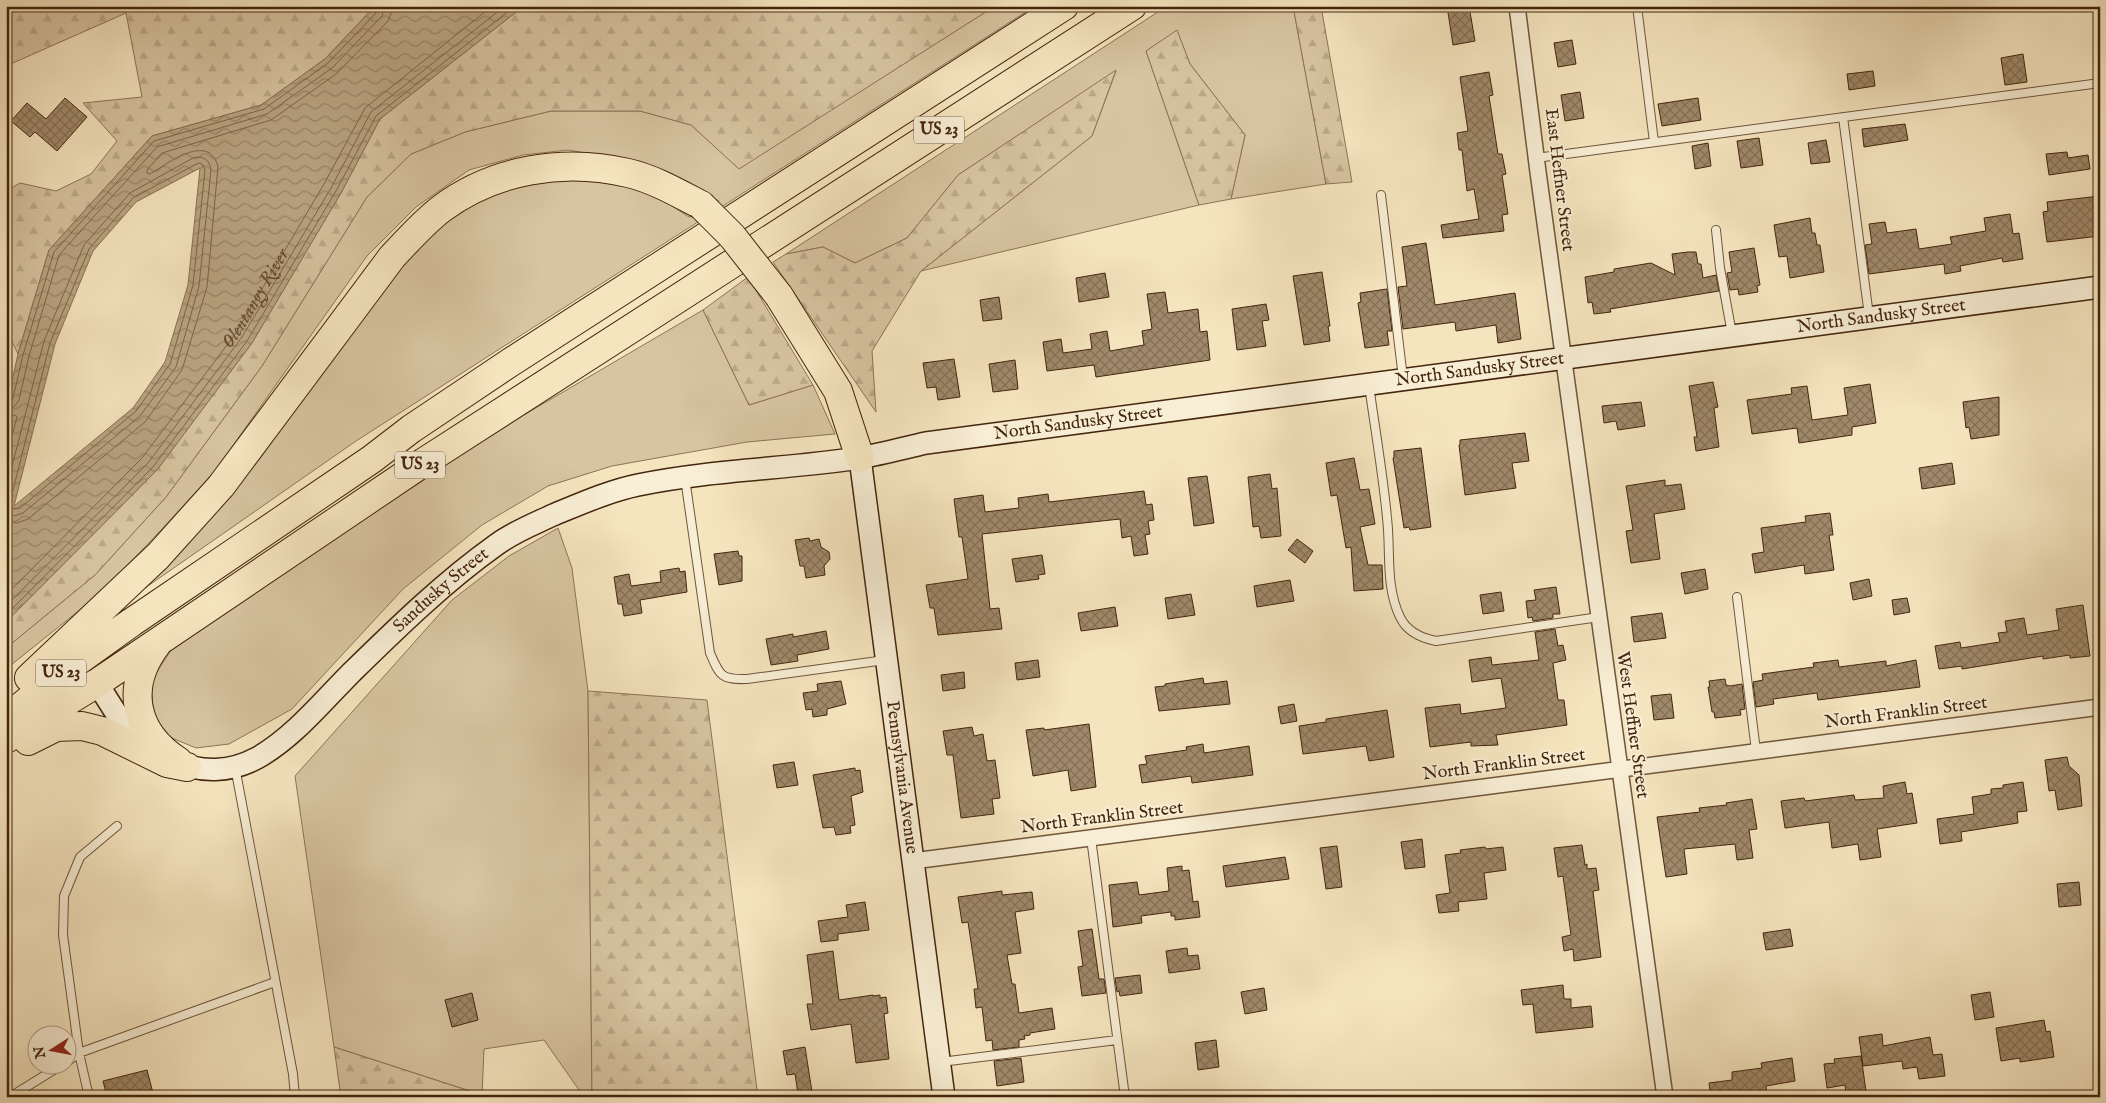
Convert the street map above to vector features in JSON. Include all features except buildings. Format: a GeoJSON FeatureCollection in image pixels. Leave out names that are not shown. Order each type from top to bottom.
{"type":"FeatureCollection","features":[{"type":"Feature","properties":{"kind":"highway","name":"US 23"},"geometry":{"type":"LineString","coordinates":[[6,719],[65,670],[119,631],[511,362],[1064,6]]}},
{"type":"Feature","properties":{"kind":"highway","name":"US 23"},"geometry":{"type":"LineString","coordinates":[[6,739],[97,683],[432,457],[1132,6]]}},
{"type":"Feature","properties":{"kind":"highway"},"geometry":{"type":"LineString","coordinates":[[6,700],[158,556],[222,486],[392,257],[420,228],[442,209],[464,195],[496,179],[564,165],[577,165],[629,173],[666,186],[701,205],[732,236],[779,296],[838,391],[860,458]]}},
{"type":"Feature","properties":{"kind":"highway"},"geometry":{"type":"LineString","coordinates":[[97,683],[119,631]]}},
{"type":"Feature","properties":{"kind":"highway"},"geometry":{"type":"LineString","coordinates":[[160,639],[149,653],[141,671],[137,690],[138,708],[142,722],[153,738],[170,756],[187,767]]}},
{"type":"Feature","properties":{"kind":"highway"},"geometry":{"type":"LineString","coordinates":[[6,755],[25,742],[56,727],[82,726],[102,731],[159,760],[187,767]]}},
{"type":"Feature","properties":{"kind":"street","name":"East Heffner Street"},"geometry":{"type":"LineString","coordinates":[[1517,6],[1564,358]]}},
{"type":"Feature","properties":{"kind":"street","name":"North Sandusky Street"},"geometry":{"type":"LineString","coordinates":[[860,458],[926,443],[2100,287]]}},
{"type":"Feature","properties":{"kind":"street","name":"West Heffner Street"},"geometry":{"type":"LineString","coordinates":[[1564,358],[1665,1097]]}},
{"type":"Feature","properties":{"kind":"street","name":"Sandusky Street"},"geometry":{"type":"LineString","coordinates":[[97,683],[128,732],[141,742],[187,767],[209,770],[235,768],[279,745],[373,651],[465,568],[498,543],[534,523],[581,503],[636,486],[685,478],[860,458]]}},
{"type":"Feature","properties":{"kind":"street","name":"Pennsylvania Avenue"},"geometry":{"type":"LineString","coordinates":[[860,458],[944,1097]]}},
{"type":"Feature","properties":{"kind":"street","name":"North Franklin Street"},"geometry":{"type":"LineString","coordinates":[[913,861],[2100,706]]}},
{"type":"Feature","properties":{"kind":"lane"},"geometry":{"type":"LineString","coordinates":[[1637,6],[1654,142]]}},
{"type":"Feature","properties":{"kind":"lane"},"geometry":{"type":"LineString","coordinates":[[1536,158],[2100,83]]}},
{"type":"Feature","properties":{"kind":"lane"},"geometry":{"type":"LineString","coordinates":[[1843,117],[1869,318]]}},
{"type":"Feature","properties":{"kind":"lane"},"geometry":{"type":"LineString","coordinates":[[1382,195],[1403,380]]}},
{"type":"Feature","properties":{"kind":"lane"},"geometry":{"type":"LineString","coordinates":[[1716,230],[1720,268],[1733,336]]}},
{"type":"Feature","properties":{"kind":"lane"},"geometry":{"type":"LineString","coordinates":[[1369,384],[1387,519],[1391,595],[1400,618],[1406,626],[1420,638],[1436,641],[1599,618]]}},
{"type":"Feature","properties":{"kind":"lane"},"geometry":{"type":"LineString","coordinates":[[685,478],[710,654],[719,672],[730,680],[747,679],[887,660]]}},
{"type":"Feature","properties":{"kind":"lane"},"geometry":{"type":"LineString","coordinates":[[1737,597],[1756,751]]}},
{"type":"Feature","properties":{"kind":"lane"},"geometry":{"type":"LineString","coordinates":[[235,768],[293,1074],[295,1097]]}},
{"type":"Feature","properties":{"kind":"lane"},"geometry":{"type":"LineString","coordinates":[[89,1097],[80,1053],[63,935],[64,896],[80,857],[117,826]]}},
{"type":"Feature","properties":{"kind":"lane"},"geometry":{"type":"LineString","coordinates":[[1092,838],[1124,1097]]}},
{"type":"Feature","properties":{"kind":"lane"},"geometry":{"type":"LineString","coordinates":[[80,1053],[276,982]]}},
{"type":"Feature","properties":{"kind":"lane"},"geometry":{"type":"LineString","coordinates":[[940,1062],[1117,1040]]}},
{"type":"Feature","properties":{"kind":"lane"},"geometry":{"type":"LineString","coordinates":[[10,1097],[44,1076]]}},
{"type":"Feature","properties":{"kind":"green space"},"geometry":{"type":"Polygon","coordinates":[[[6,6],[375,6],[325,59],[261,105],[152,136],[49,250],[18,354],[6,329],[6,191],[20,183],[56,191],[91,174],[117,141],[83,103],[142,97],[126,13],[6,66],[6,6]]]}},
{"type":"Feature","properties":{"kind":"green space"},"geometry":{"type":"Polygon","coordinates":[[[526,6],[995,6],[739,169],[691,125],[640,111],[551,111],[465,132],[411,154],[367,197],[262,366],[166,497],[95,575],[6,648],[6,622],[157,470],[252,343],[341,193],[380,119],[526,6]]]}},
{"type":"Feature","properties":{"kind":"green space"},"geometry":{"type":"Polygon","coordinates":[[[995,6],[1035,6],[356,441],[145,588],[196,533],[261,457],[398,263],[431,232],[480,197],[536,181],[584,177],[652,193],[689,217],[719,201],[643,163],[568,150],[523,155],[469,170],[416,207],[367,256],[215,471],[162,529],[101,593],[6,669],[6,648],[95,575],[166,497],[262,366],[367,197],[411,154],[465,132],[551,111],[640,111],[691,125],[739,168],[995,6]]]}},
{"type":"Feature","properties":{"kind":"green space"},"geometry":{"type":"Polygon","coordinates":[[[1167,6],[1293,6],[1326,184],[1231,199],[1245,135],[1190,64],[1177,31],[1146,51],[1199,205],[921,271],[1092,136],[1116,71],[958,175],[907,238],[855,263],[823,247],[786,254],[1167,6]]]}},
{"type":"Feature","properties":{"kind":"green space"},"geometry":{"type":"Polygon","coordinates":[[[1293,6],[1321,6],[1352,182],[1326,184],[1293,6]]]}},
{"type":"Feature","properties":{"kind":"green space"},"geometry":{"type":"Polygon","coordinates":[[[1177,30],[1190,64],[1245,135],[1231,199],[1199,205],[1146,51],[1177,30]]]}},
{"type":"Feature","properties":{"kind":"green space"},"geometry":{"type":"Polygon","coordinates":[[[1116,70],[1092,136],[921,271],[872,351],[876,412],[773,262],[786,254],[823,247],[855,263],[907,238],[958,175],[1116,70]]]}},
{"type":"Feature","properties":{"kind":"green space"},"geometry":{"type":"Polygon","coordinates":[[[748,277],[813,385],[749,405],[703,310],[748,277]]]}},
{"type":"Feature","properties":{"kind":"green space"},"geometry":{"type":"Polygon","coordinates":[[[703,310],[749,405],[813,385],[835,434],[747,442],[612,466],[548,486],[482,525],[403,589],[292,709],[229,744],[196,748],[167,736],[153,715],[151,681],[175,644],[505,426],[703,310]]]}},
{"type":"Feature","properties":{"kind":"green space"},"geometry":{"type":"Polygon","coordinates":[[[558,528],[572,568],[588,691],[592,1097],[584,1097],[544,1040],[484,1049],[482,1095],[334,1047],[295,776],[452,600],[509,556],[558,528]]]}},
{"type":"Feature","properties":{"kind":"green space"},"geometry":{"type":"Polygon","coordinates":[[[588,691],[707,700],[758,1097],[592,1097],[588,691]]]}},
{"type":"Feature","properties":{"kind":"green space"},"geometry":{"type":"Polygon","coordinates":[[[334,1047],[482,1095],[483,1097],[341,1097],[334,1047]]]}},
{"type":"Feature","properties":{"kind":"water","name":"Olentangy River"},"geometry":{"type":"Polygon","coordinates":[[[375,6],[526,6],[380,119],[341,193],[252,343],[157,470],[6,622],[6,408],[18,354],[49,250],[152,136],[261,105],[325,59],[375,6]],[[200,168],[136,202],[93,251],[55,344],[14,506],[133,408],[165,362],[188,285],[200,168]]]}}]}
